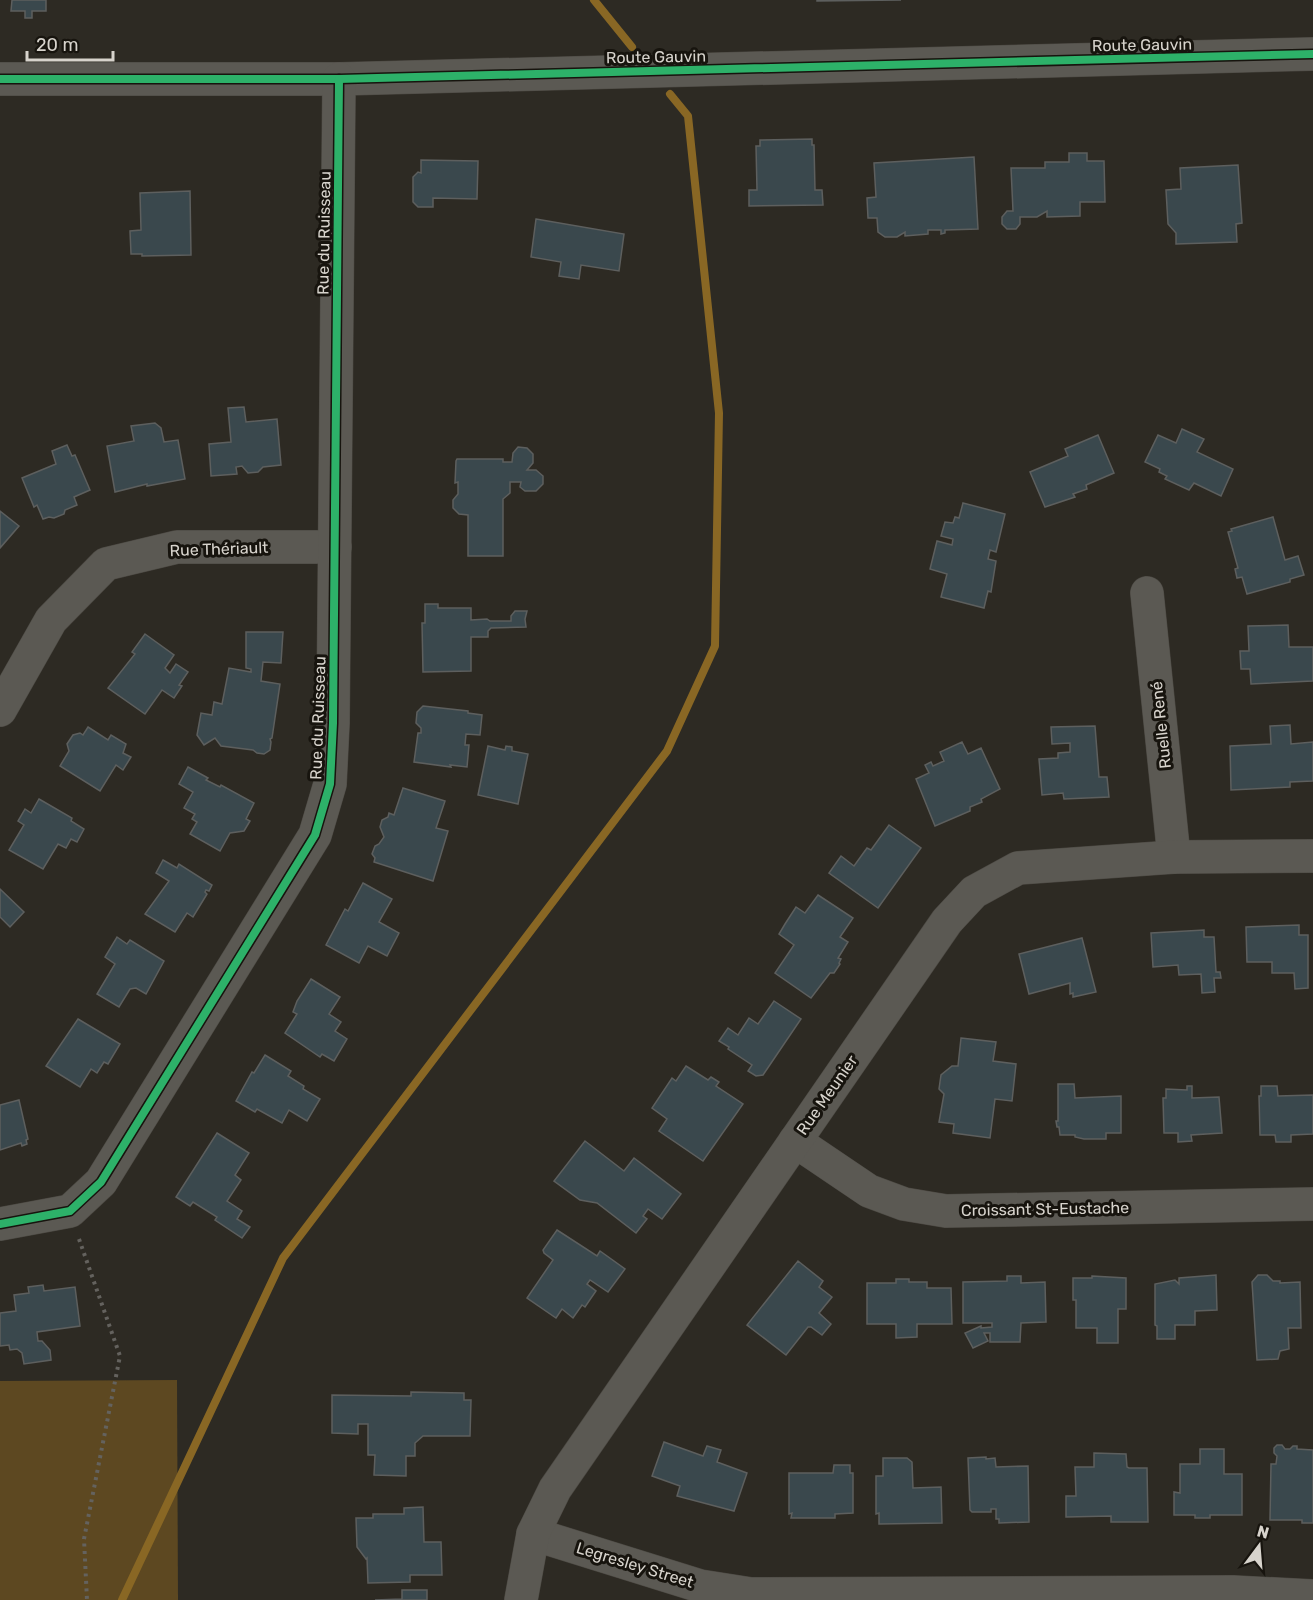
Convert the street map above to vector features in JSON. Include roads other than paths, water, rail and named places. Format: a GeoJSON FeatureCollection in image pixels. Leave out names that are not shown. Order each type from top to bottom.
{"type":"FeatureCollection","features":[{"type":"Feature","properties":{"kind":"street","name":"Route Gauvin"},"geometry":{"type":"LineString","coordinates":[[0,79],[339,79],[1313,54]]}},
{"type":"Feature","properties":{"kind":"street","name":"Rue du Ruisseau"},"geometry":{"type":"LineString","coordinates":[[0,1224],[70,1211],[101,1182],[315,836],[330,784],[335,547],[339,79]]}},
{"type":"Feature","properties":{"kind":"street","name":"Rue Thériault"},"geometry":{"type":"LineString","coordinates":[[0,710],[51,620],[105,564],[177,547],[335,547]]}},
{"type":"Feature","properties":{"kind":"street","name":"Ruelle René"},"geometry":{"type":"LineString","coordinates":[[1147,593],[1174,857]]}},
{"type":"Feature","properties":{"kind":"street","name":"Rue Meunier"},"geometry":{"type":"LineString","coordinates":[[521,1600],[533,1534],[555,1490],[947,921],[974,892],[1018,868],[1174,857],[1313,856]]}},
{"type":"Feature","properties":{"kind":"street","name":"Croissant St-Eustache"},"geometry":{"type":"LineString","coordinates":[[795,1141],[869,1191],[904,1204],[946,1211],[1313,1204]]}},
{"type":"Feature","properties":{"kind":"street","name":"Legresley Street"},"geometry":{"type":"LineString","coordinates":[[533,1534],[700,1586],[751,1594],[1233,1592],[1313,1596]]}},
{"type":"Feature","properties":{"kind":"waterway"},"geometry":{"type":"LineString","coordinates":[[594,0],[632,47]]}},
{"type":"Feature","properties":{"kind":"waterway"},"geometry":{"type":"LineString","coordinates":[[122,1600],[283,1258],[667,751],[715,646],[719,413],[688,116],[670,94]]}}]}
